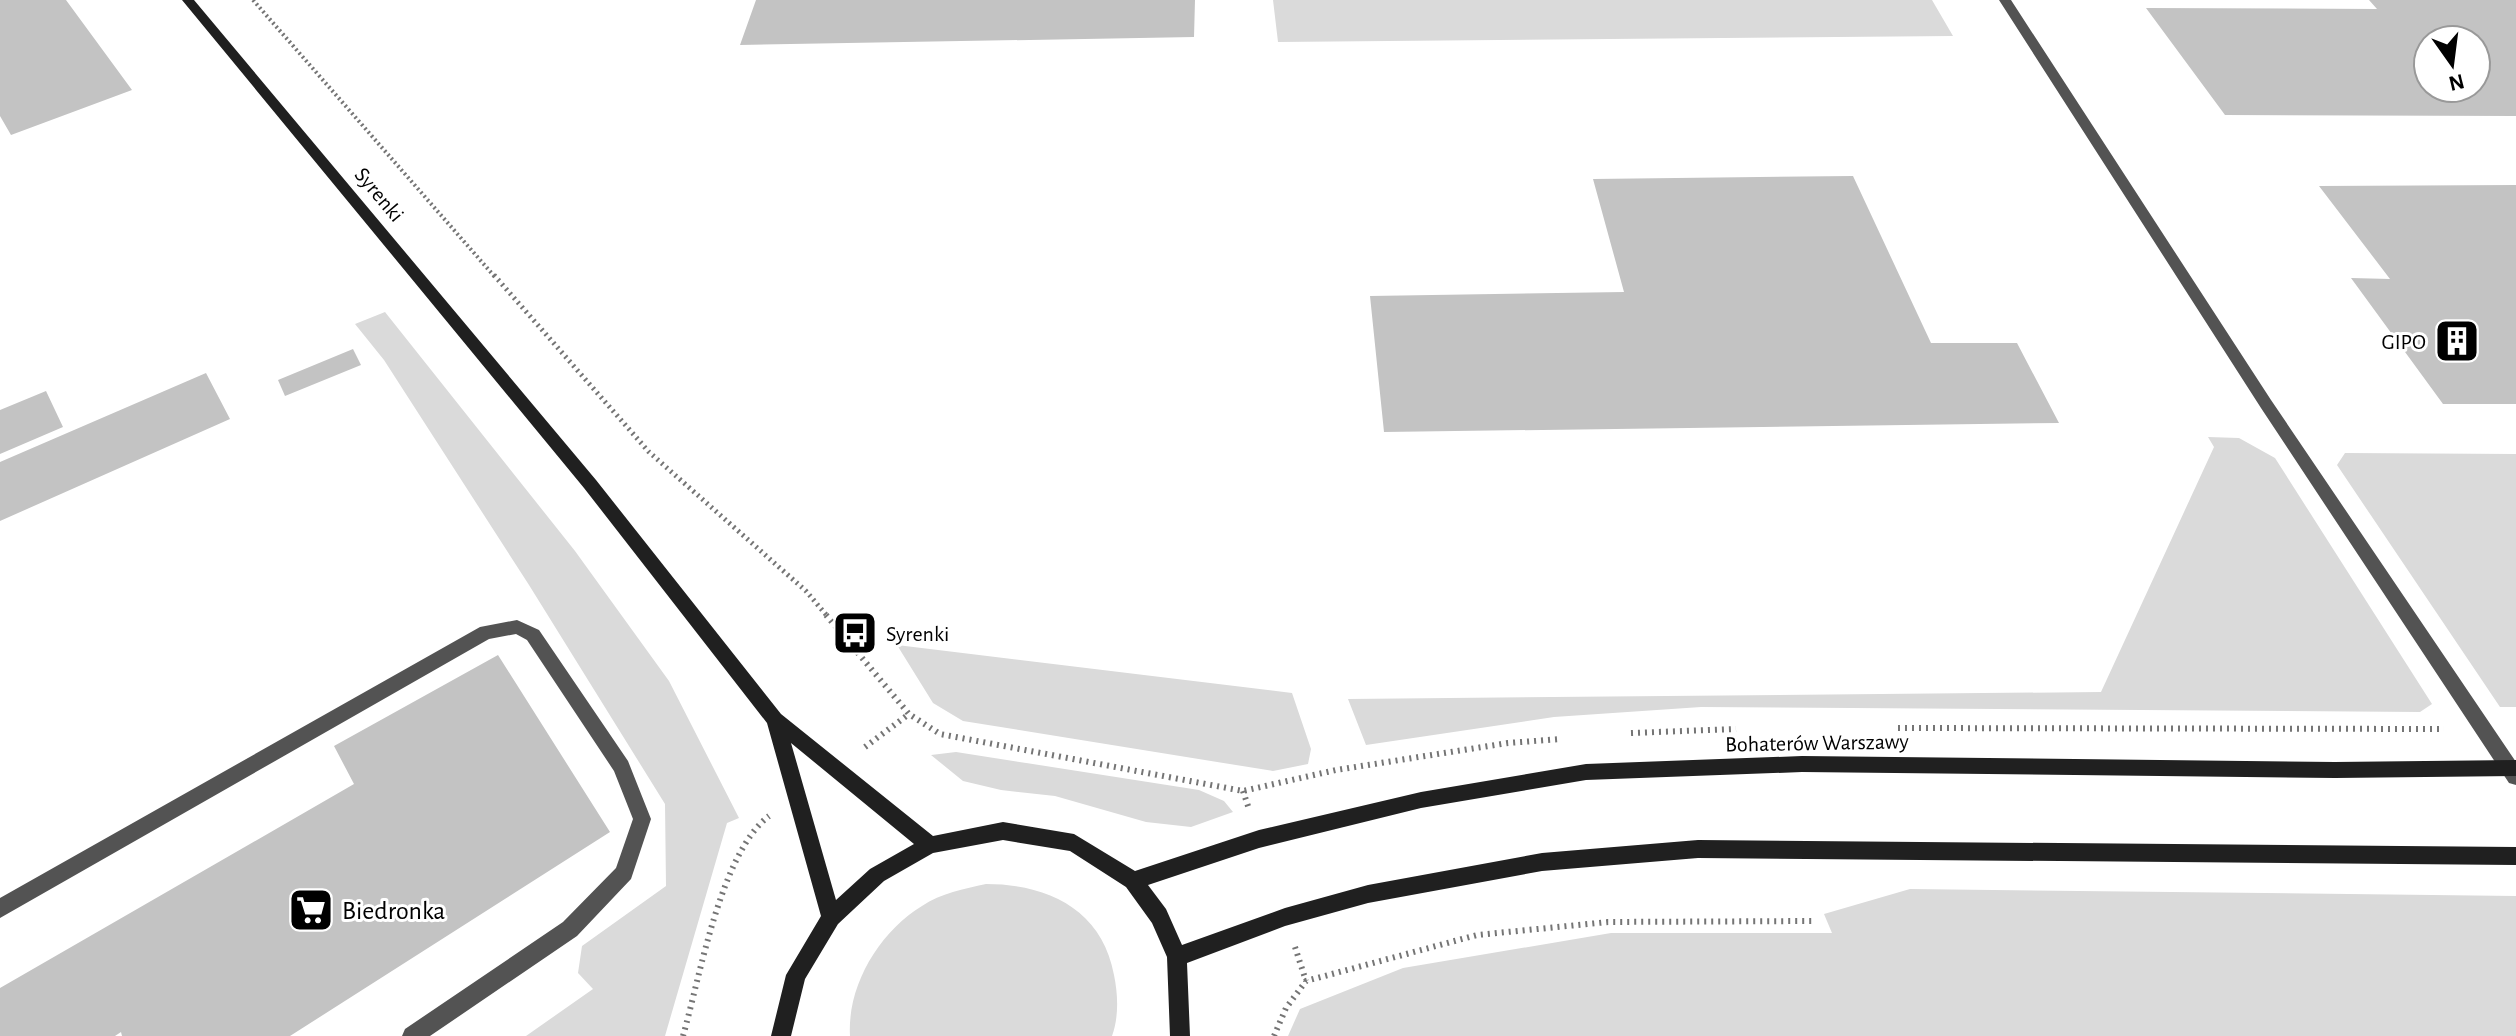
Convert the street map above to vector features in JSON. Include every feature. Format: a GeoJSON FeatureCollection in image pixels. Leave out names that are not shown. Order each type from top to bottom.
{"type":"FeatureCollection","features":[{"type":"Feature","properties":{"kind":"main road","name":"Syrenki"},"geometry":{"type":"LineString","coordinates":[[188,0],[590,484],[775,720],[930,845]]}},
{"type":"Feature","properties":{"kind":"main road","name":"Syrenki"},"geometry":{"type":"LineString","coordinates":[[775,720],[831,917]]}},
{"type":"Feature","properties":{"kind":"main road","name":"Bohaterów Warszawy"},"geometry":{"type":"LineString","coordinates":[[1133,881],[1259,839],[1406,803],[1586,772],[1802,764],[2514,771]]}},
{"type":"Feature","properties":{"kind":"main road"},"geometry":{"type":"LineString","coordinates":[[781,1036],[796,975],[831,917],[877,875],[930,845],[1003,831],[1074,843],[1133,881],[1159,916],[1177,957],[1180,1036]]}},
{"type":"Feature","properties":{"kind":"main road"},"geometry":{"type":"LineString","coordinates":[[1177,957],[1285,917],[1368,894],[1542,862],[1698,849],[2516,856]]}},
{"type":"Feature","properties":{"kind":"street"},"geometry":{"type":"LineString","coordinates":[[2005,0],[2266,404],[2514,771]]}},
{"type":"Feature","properties":{"kind":"street"},"geometry":{"type":"LineString","coordinates":[[0,909],[486,632],[517,627],[533,635],[622,767],[642,819],[624,873],[570,929],[412,1036]]}},
{"type":"Feature","properties":{"kind":"path"},"geometry":{"type":"LineString","coordinates":[[253,0],[649,452],[806,591],[909,714],[940,734],[1243,791],[1336,770]]}},
{"type":"Feature","properties":{"kind":"path"},"geometry":{"type":"LineString","coordinates":[[836,768],[909,714]]}},
{"type":"Feature","properties":{"kind":"path"},"geometry":{"type":"LineString","coordinates":[[683,1036],[729,871],[753,828],[796,796]]}},
{"type":"Feature","properties":{"kind":"path"},"geometry":{"type":"LineString","coordinates":[[1274,1036],[1286,1008],[1306,981],[1477,935],[1608,922],[1812,921]]}},
{"type":"Feature","properties":{"kind":"shaded area"},"geometry":{"type":"Polygon","coordinates":[[[1273,0],[1932,0],[1953,36],[1278,42],[1273,0]]]}},
{"type":"Feature","properties":{"kind":"shaded area"},"geometry":{"type":"Polygon","coordinates":[[[385,312],[575,551],[669,681],[739,818],[727,823],[665,1036],[526,1036],[593,989],[578,973],[582,946],[666,886],[665,804],[384,360],[355,324],[385,312]]]}},
{"type":"Feature","properties":{"kind":"shaded area"},"geometry":{"type":"Polygon","coordinates":[[[2208,437],[2239,438],[2275,458],[2432,704],[2420,712],[1701,707],[1554,717],[1366,745],[1348,699],[2101,692],[2214,447],[2208,437]]]}},
{"type":"Feature","properties":{"kind":"shaded area"},"geometry":{"type":"Polygon","coordinates":[[[2345,453],[2516,454],[2516,707],[2500,707],[2337,465],[2345,453]]]}},
{"type":"Feature","properties":{"kind":"shaded area"},"geometry":{"type":"Polygon","coordinates":[[[897,645],[1292,693],[1311,749],[1308,764],[1273,771],[963,721],[933,703],[897,645]]]}},
{"type":"Feature","properties":{"kind":"shaded area"},"geometry":{"type":"Polygon","coordinates":[[[956,752],[1199,790],[1224,801],[1233,812],[1191,827],[1146,822],[1055,796],[1001,790],[963,781],[931,755],[956,752]]]}},
{"type":"Feature","properties":{"kind":"shaded area"},"geometry":{"type":"Polygon","coordinates":[[[986,884],[1009,885],[1050,895],[1084,917],[1098,933],[1108,952],[1115,982],[1117,1013],[1112,1036],[850,1036],[850,1017],[860,980],[892,930],[906,917],[937,898],[986,884]]]}},
{"type":"Feature","properties":{"kind":"shaded area"},"geometry":{"type":"Polygon","coordinates":[[[1910,889],[2516,896],[2516,1036],[1288,1036],[1300,1009],[1403,968],[1611,933],[1832,933],[1824,914],[1910,889]]]}},
{"type":"Feature","properties":{"kind":"building"},"geometry":{"type":"Polygon","coordinates":[[[0,0],[66,0],[132,90],[11,135],[0,116],[0,0]]]}},
{"type":"Feature","properties":{"kind":"building"},"geometry":{"type":"Polygon","coordinates":[[[756,0],[1195,0],[1194,37],[740,45],[756,0]]]}},
{"type":"Feature","properties":{"kind":"building"},"geometry":{"type":"Polygon","coordinates":[[[2369,0],[2516,0],[2516,116],[2225,115],[2146,8],[2377,9],[2369,0]]]}},
{"type":"Feature","properties":{"kind":"building"},"geometry":{"type":"Polygon","coordinates":[[[1853,176],[1931,343],[2017,343],[2059,423],[1384,432],[1370,296],[1624,292],[1593,179],[1853,176]]]}},
{"type":"Feature","properties":{"kind":"building","name":"GIPO"},"geometry":{"type":"Polygon","coordinates":[[[2516,185],[2516,404],[2443,404],[2351,278],[2390,279],[2319,186],[2516,185]]]}},
{"type":"Feature","properties":{"kind":"building"},"geometry":{"type":"Polygon","coordinates":[[[353,349],[361,365],[285,396],[278,380],[353,349]]]}},
{"type":"Feature","properties":{"kind":"building"},"geometry":{"type":"Polygon","coordinates":[[[206,373],[230,419],[0,521],[0,462],[206,373]]]}},
{"type":"Feature","properties":{"kind":"building"},"geometry":{"type":"Polygon","coordinates":[[[46,391],[63,427],[0,454],[0,410],[46,391]]]}},
{"type":"Feature","properties":{"kind":"building","name":"Biedronka"},"geometry":{"type":"Polygon","coordinates":[[[498,655],[610,832],[290,1036],[122,1036],[121,1032],[115,1036],[0,1036],[0,988],[354,784],[334,746],[498,655]]]}},
{"type":"Feature","properties":{"kind":"place","name":"GIPO"},"geometry":{"type":"Point","coordinates":[2457,341]}},
{"type":"Feature","properties":{"kind":"place","name":"Syrenki"},"geometry":{"type":"Point","coordinates":[855,633]}},
{"type":"Feature","properties":{"kind":"place","name":"Biedronka"},"geometry":{"type":"Point","coordinates":[311,910]}}]}
